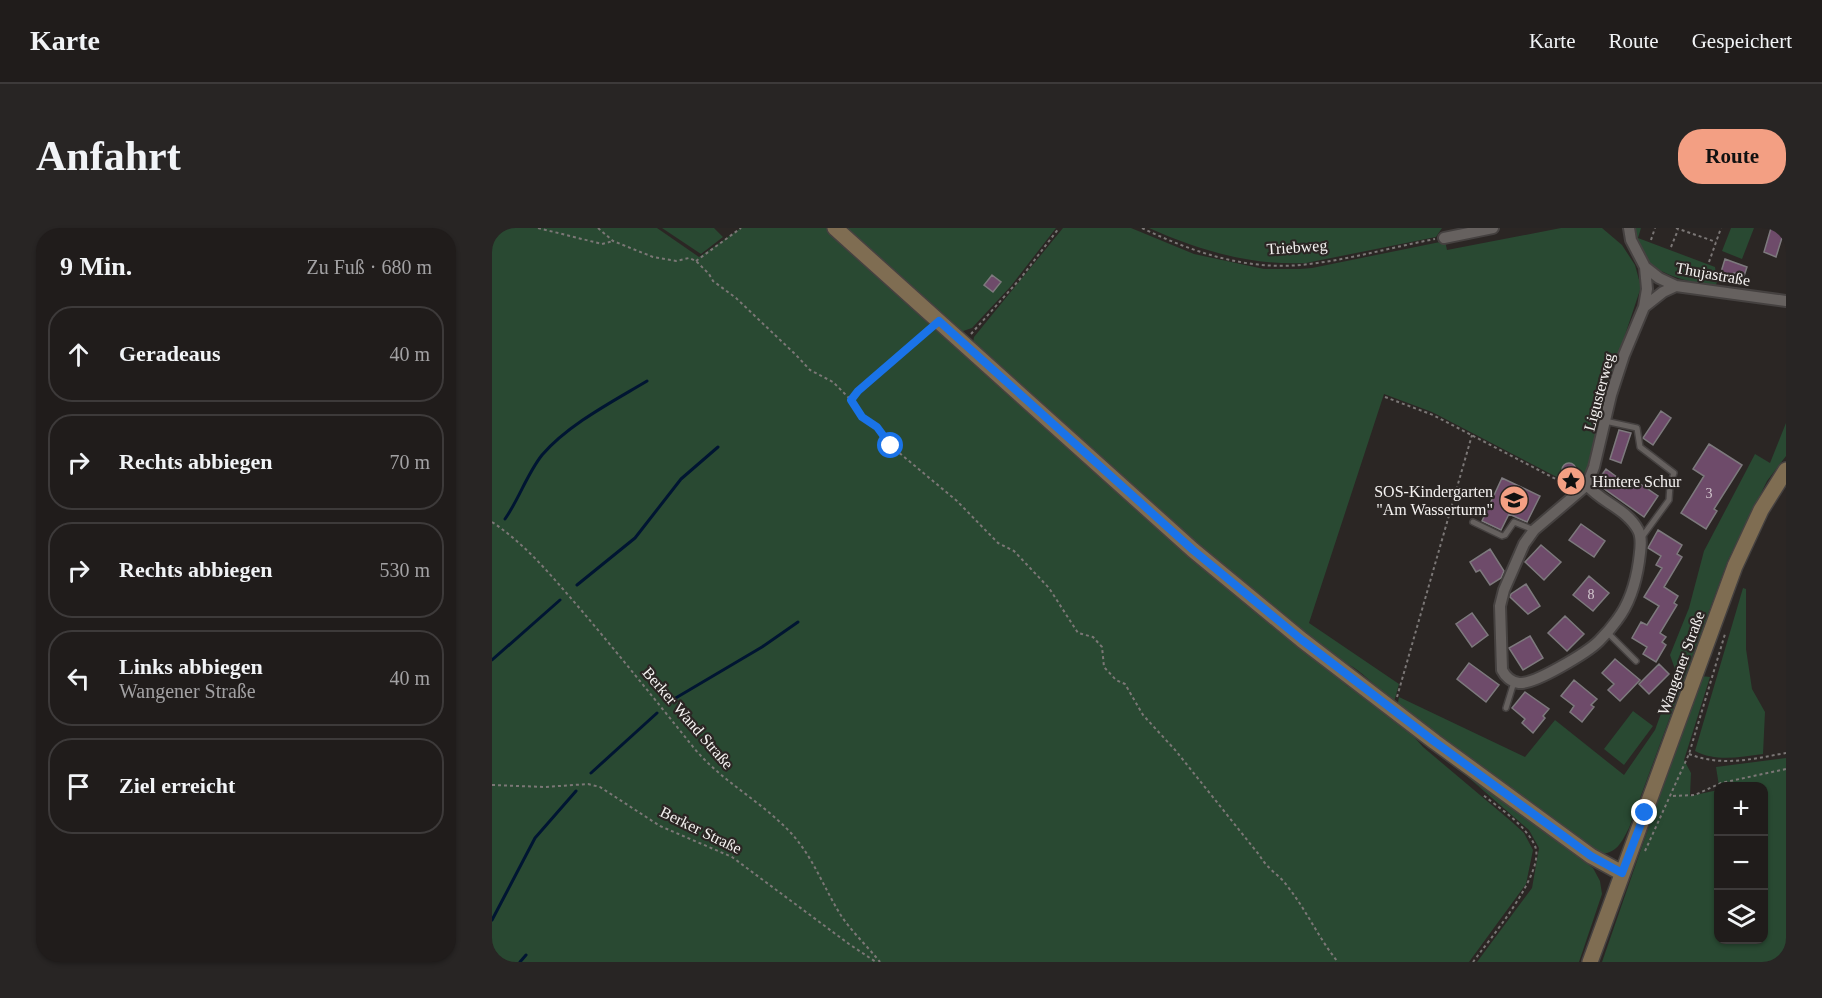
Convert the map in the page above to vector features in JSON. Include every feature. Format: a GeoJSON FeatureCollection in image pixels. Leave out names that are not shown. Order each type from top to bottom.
{"type":"FeatureCollection","features":[{"type":"Feature","properties":{"kind":"main road"},"geometry":{"type":"LineString","coordinates":[[835,228],[1193,550],[1302,640],[1591,856],[1622,873]]}},
{"type":"Feature","properties":{"kind":"main road","name":"Wangener Straße"},"geometry":{"type":"LineString","coordinates":[[1590,962],[1735,566],[1761,510],[1786,470]]}},
{"type":"Feature","properties":{"kind":"street"},"geometry":{"type":"LineString","coordinates":[[1449,234],[1493,228]]}},
{"type":"Feature","properties":{"kind":"street"},"geometry":{"type":"LineString","coordinates":[[1618,228],[1631,240]]}},
{"type":"Feature","properties":{"kind":"street","name":"Thujastraße"},"geometry":{"type":"LineString","coordinates":[[1629,228],[1631,240],[1645,267],[1659,278],[1676,286],[1786,301]]}},
{"type":"Feature","properties":{"kind":"street","name":"Ligusterweg"},"geometry":{"type":"LineString","coordinates":[[1583,488],[1594,467],[1624,355],[1644,307],[1647,289],[1645,267]]}},
{"type":"Feature","properties":{"kind":"street"},"geometry":{"type":"LineString","coordinates":[[1644,307],[1663,292],[1676,286]]}},
{"type":"Feature","properties":{"kind":"street"},"geometry":{"type":"LineString","coordinates":[[1583,488],[1631,520],[1638,528],[1641,539],[1632,594],[1617,620],[1598,642],[1545,674],[1526,683],[1515,682],[1502,670],[1500,606],[1504,590],[1524,544],[1534,530],[1583,488]]}},
{"type":"Feature","properties":{"kind":"lane"},"geometry":{"type":"LineString","coordinates":[[1605,421],[1638,429],[1640,447],[1674,473],[1669,500],[1641,539]]}},
{"type":"Feature","properties":{"kind":"lane"},"geometry":{"type":"LineString","coordinates":[[1473,522],[1502,536],[1514,522],[1534,530]]}},
{"type":"Feature","properties":{"kind":"lane"},"geometry":{"type":"LineString","coordinates":[[1607,632],[1636,661]]}},
{"type":"Feature","properties":{"kind":"lane"},"geometry":{"type":"LineString","coordinates":[[1506,708],[1515,682]]}},
{"type":"Feature","properties":{"kind":"path"},"geometry":{"type":"LineString","coordinates":[[538,228],[602,244],[613,241]]}},
{"type":"Feature","properties":{"kind":"path"},"geometry":{"type":"LineString","coordinates":[[598,228],[613,241],[653,257],[676,261],[689,258],[696,261],[713,281],[736,298],[810,370],[833,382],[851,400],[862,417],[877,427],[891,446],[957,501],[998,543],[1014,551],[1048,588],[1078,633],[1093,637],[1102,647],[1104,667],[1116,680],[1125,684],[1143,715],[1211,793],[1266,866],[1287,885],[1338,962]]}},
{"type":"Feature","properties":{"kind":"path"},"geometry":{"type":"LineString","coordinates":[[696,261],[741,228]]}},
{"type":"Feature","properties":{"kind":"path"},"geometry":{"type":"LineString","coordinates":[[963,342],[1020,279],[1059,228]]}},
{"type":"Feature","properties":{"kind":"path","name":"Triebweg"},"geometry":{"type":"LineString","coordinates":[[1142,228],[1180,246],[1207,255],[1266,265],[1309,264],[1449,234]]}},
{"type":"Feature","properties":{"kind":"path"},"geometry":{"type":"LineString","coordinates":[[1651,240],[1655,228]]}},
{"type":"Feature","properties":{"kind":"path"},"geometry":{"type":"LineString","coordinates":[[1671,247],[1678,228],[1716,242]]}},
{"type":"Feature","properties":{"kind":"path"},"geometry":{"type":"LineString","coordinates":[[1709,262],[1721,228]]}},
{"type":"Feature","properties":{"kind":"path"},"geometry":{"type":"LineString","coordinates":[[851,400],[858,391],[939,321]]}},
{"type":"Feature","properties":{"kind":"path"},"geometry":{"type":"LineString","coordinates":[[1385,397],[1433,415],[1583,488]]}},
{"type":"Feature","properties":{"kind":"path"},"geometry":{"type":"LineString","coordinates":[[1395,711],[1396,699],[1473,435]]}},
{"type":"Feature","properties":{"kind":"path","name":"Berker Wand Straße"},"geometry":{"type":"LineString","coordinates":[[492,522],[512,535],[541,564],[696,750],[720,775],[766,810],[790,832],[810,858],[843,917],[878,962]]}},
{"type":"Feature","properties":{"kind":"path"},"geometry":{"type":"LineString","coordinates":[[1642,857],[1672,796],[1689,754],[1726,632]]}},
{"type":"Feature","properties":{"kind":"path"},"geometry":{"type":"LineString","coordinates":[[1689,754],[1713,762],[1786,753]]}},
{"type":"Feature","properties":{"kind":"path"},"geometry":{"type":"LineString","coordinates":[[1672,796],[1695,795],[1722,783],[1786,769]]}},
{"type":"Feature","properties":{"kind":"path","name":"Berker Straße"},"geometry":{"type":"LineString","coordinates":[[492,785],[545,787],[588,784],[600,788],[660,826],[732,857],[849,944],[878,962]]}},
{"type":"Feature","properties":{"kind":"path"},"geometry":{"type":"LineString","coordinates":[[1473,962],[1527,886],[1532,875],[1536,848],[1526,831],[1483,794]]}},
{"type":"Feature","properties":{"kind":"green space"},"geometry":{"type":"Polygon","coordinates":[[[492,228],[657,228],[699,257],[741,228],[826,228],[984,369],[1334,671],[1347,686],[1365,695],[1414,731],[1415,738],[1423,747],[1524,833],[1533,850],[1526,884],[1469,962],[492,962],[492,228]]]}},
{"type":"Feature","properties":{"kind":"green space"},"geometry":{"type":"Polygon","coordinates":[[[662,228],[714,228],[723,237],[701,254],[662,228]]]}},
{"type":"Feature","properties":{"kind":"green space"},"geometry":{"type":"Polygon","coordinates":[[[845,228],[1056,228],[1011,286],[972,328],[963,331],[957,330],[845,228]]]}},
{"type":"Feature","properties":{"kind":"green space"},"geometry":{"type":"Polygon","coordinates":[[[1063,228],[1131,228],[1194,254],[1264,269],[1300,269],[1445,241],[1447,250],[1561,228],[1602,228],[1622,245],[1635,265],[1641,287],[1607,389],[1587,469],[1574,486],[1432,412],[1384,394],[1309,623],[1399,684],[1394,702],[1360,672],[1336,659],[1237,578],[973,343],[974,337],[1063,228]]]}},
{"type":"Feature","properties":{"kind":"green space"},"geometry":{"type":"Polygon","coordinates":[[[1149,228],[1442,228],[1436,237],[1306,263],[1286,263],[1246,259],[1206,250],[1149,228]]]}},
{"type":"Feature","properties":{"kind":"green space"},"geometry":{"type":"Polygon","coordinates":[[[1635,228],[1641,228],[1638,238],[1715,267],[1717,282],[1715,287],[1675,277],[1650,264],[1641,255],[1636,243],[1635,228]]]}},
{"type":"Feature","properties":{"kind":"green space"},"geometry":{"type":"Polygon","coordinates":[[[1731,228],[1754,228],[1742,259],[1722,251],[1731,228]]]}},
{"type":"Feature","properties":{"kind":"green space"},"geometry":{"type":"Polygon","coordinates":[[[1786,423],[1786,456],[1767,481],[1728,560],[1629,828],[1621,843],[1614,850],[1598,854],[1397,707],[1399,697],[1525,757],[1555,720],[1624,775],[1655,730],[1676,672],[1670,655],[1689,608],[1704,551],[1755,454],[1770,463],[1786,423]]]}},
{"type":"Feature","properties":{"kind":"green space"},"geometry":{"type":"Polygon","coordinates":[[[1743,588],[1746,589],[1746,649],[1752,689],[1765,712],[1763,754],[1728,758],[1711,757],[1695,751],[1743,588]]]}},
{"type":"Feature","properties":{"kind":"green space"},"geometry":{"type":"Polygon","coordinates":[[[1701,676],[1710,677],[1684,760],[1691,773],[1690,796],[1714,791],[1714,944],[1768,944],[1768,782],[1718,782],[1716,767],[1786,758],[1786,962],[1602,962],[1701,676]]]}},
{"type":"Feature","properties":{"kind":"green space"},"geometry":{"type":"Polygon","coordinates":[[[1633,711],[1653,726],[1624,765],[1604,749],[1633,711]]]}},
{"type":"Feature","properties":{"kind":"green space"},"geometry":{"type":"Polygon","coordinates":[[[1446,758],[1593,868],[1600,881],[1602,894],[1579,962],[1477,962],[1532,888],[1539,848],[1529,830],[1446,758]]]}},
{"type":"Feature","properties":{"kind":"building"},"geometry":{"type":"Polygon","coordinates":[[[1771,228],[1785,228],[1776,257],[1764,252],[1771,228]]]}},
{"type":"Feature","properties":{"kind":"building"},"geometry":{"type":"Polygon","coordinates":[[[1725,259],[1747,267],[1744,276],[1734,273],[1733,276],[1721,272],[1725,259]]]}},
{"type":"Feature","properties":{"kind":"building"},"geometry":{"type":"Polygon","coordinates":[[[992,275],[1001,282],[993,292],[984,285],[992,275]]]}},
{"type":"Feature","properties":{"kind":"building"},"geometry":{"type":"Polygon","coordinates":[[[1661,411],[1671,418],[1653,445],[1643,438],[1661,411]]]}},
{"type":"Feature","properties":{"kind":"building"},"geometry":{"type":"Polygon","coordinates":[[[1619,430],[1631,433],[1621,463],[1610,459],[1619,430]]]}},
{"type":"Feature","properties":{"kind":"building"},"geometry":{"type":"Polygon","coordinates":[[[1709,444],[1742,465],[1714,509],[1717,511],[1706,529],[1681,513],[1704,476],[1693,469],[1709,444]]]}},
{"type":"Feature","properties":{"kind":"building"},"geometry":{"type":"Polygon","coordinates":[[[1569,463],[1574,465],[1576,470],[1574,475],[1569,477],[1564,475],[1562,470],[1564,465],[1569,463]]]}},
{"type":"Feature","properties":{"kind":"building"},"geometry":{"type":"Polygon","coordinates":[[[1606,469],[1632,488],[1636,481],[1658,496],[1644,517],[1596,483],[1606,469]]]}},
{"type":"Feature","properties":{"kind":"building","name":"SOS-Kindergarten \"Am Wasserturm\""},"geometry":{"type":"Polygon","coordinates":[[[1502,478],[1540,496],[1527,522],[1509,514],[1501,530],[1482,521],[1502,478]]]}},
{"type":"Feature","properties":{"kind":"building"},"geometry":{"type":"Polygon","coordinates":[[[1581,524],[1605,541],[1594,557],[1569,540],[1581,524]]]}},
{"type":"Feature","properties":{"kind":"building"},"geometry":{"type":"Polygon","coordinates":[[[1658,530],[1682,545],[1677,554],[1682,557],[1664,587],[1678,596],[1674,603],[1677,605],[1660,633],[1666,637],[1662,642],[1666,645],[1656,662],[1643,654],[1647,647],[1632,638],[1641,622],[1647,625],[1659,606],[1644,597],[1662,568],[1656,565],[1661,556],[1648,548],[1658,530]]]}},
{"type":"Feature","properties":{"kind":"building"},"geometry":{"type":"Polygon","coordinates":[[[1541,545],[1561,562],[1544,580],[1525,562],[1541,545]]]}},
{"type":"Feature","properties":{"kind":"building"},"geometry":{"type":"Polygon","coordinates":[[[1490,549],[1504,571],[1501,578],[1490,585],[1480,570],[1476,572],[1470,562],[1490,549]]]}},
{"type":"Feature","properties":{"kind":"building"},"geometry":{"type":"Polygon","coordinates":[[[1589,576],[1609,593],[1593,611],[1573,595],[1589,576]]]}},
{"type":"Feature","properties":{"kind":"building"},"geometry":{"type":"Polygon","coordinates":[[[1526,584],[1540,606],[1528,614],[1510,597],[1526,584]]]}},
{"type":"Feature","properties":{"kind":"building"},"geometry":{"type":"Polygon","coordinates":[[[1472,613],[1488,635],[1472,647],[1456,624],[1472,613]]]}},
{"type":"Feature","properties":{"kind":"building"},"geometry":{"type":"Polygon","coordinates":[[[1565,616],[1584,634],[1567,651],[1548,633],[1565,616]]]}},
{"type":"Feature","properties":{"kind":"building"},"geometry":{"type":"Polygon","coordinates":[[[1530,636],[1543,658],[1523,670],[1509,648],[1530,636]]]}},
{"type":"Feature","properties":{"kind":"building"},"geometry":{"type":"Polygon","coordinates":[[[1615,659],[1640,680],[1620,701],[1608,690],[1614,684],[1602,673],[1615,659]]]}},
{"type":"Feature","properties":{"kind":"building"},"geometry":{"type":"Polygon","coordinates":[[[1469,663],[1499,685],[1486,702],[1457,679],[1469,663]]]}},
{"type":"Feature","properties":{"kind":"building"},"geometry":{"type":"Polygon","coordinates":[[[1659,664],[1669,674],[1649,694],[1639,684],[1659,664]]]}},
{"type":"Feature","properties":{"kind":"building"},"geometry":{"type":"Polygon","coordinates":[[[1574,680],[1597,699],[1591,705],[1594,707],[1582,722],[1570,712],[1574,706],[1561,696],[1574,680]]]}},
{"type":"Feature","properties":{"kind":"building"},"geometry":{"type":"Polygon","coordinates":[[[1525,692],[1549,709],[1533,733],[1522,723],[1525,719],[1512,708],[1525,692]]]}},
{"type":"Feature","properties":{"kind":"waterway"},"geometry":{"type":"LineString","coordinates":[[505,519],[537,462],[553,444],[592,414],[647,381]]}},
{"type":"Feature","properties":{"kind":"waterway"},"geometry":{"type":"LineString","coordinates":[[577,585],[635,538],[681,479],[718,447]]}},
{"type":"Feature","properties":{"kind":"waterway"},"geometry":{"type":"LineString","coordinates":[[492,660],[560,600]]}},
{"type":"Feature","properties":{"kind":"waterway"},"geometry":{"type":"LineString","coordinates":[[674,699],[762,647],[798,622]]}},
{"type":"Feature","properties":{"kind":"waterway"},"geometry":{"type":"LineString","coordinates":[[591,773],[657,713]]}},
{"type":"Feature","properties":{"kind":"waterway"},"geometry":{"type":"LineString","coordinates":[[492,920],[535,838],[576,791]]}},
{"type":"Feature","properties":{"kind":"waterway"},"geometry":{"type":"LineString","coordinates":[[520,962],[526,955]]}},
{"type":"Feature","properties":{"kind":"place","name":"Hintere Schur"},"geometry":{"type":"Point","coordinates":[1571,481]}},
{"type":"Feature","properties":{"kind":"place","name":"SOS-Kindergarten \"Am Wasserturm\""},"geometry":{"type":"Point","coordinates":[1514,500]}},
{"type":"Feature","properties":{"kind":"route"},"geometry":{"type":"LineString","coordinates":[[891,446],[877,427],[862,417],[851,400],[858,391],[939,321],[1193,550],[1302,640],[1435,742],[1591,856],[1622,873],[1645,813]]}}]}
